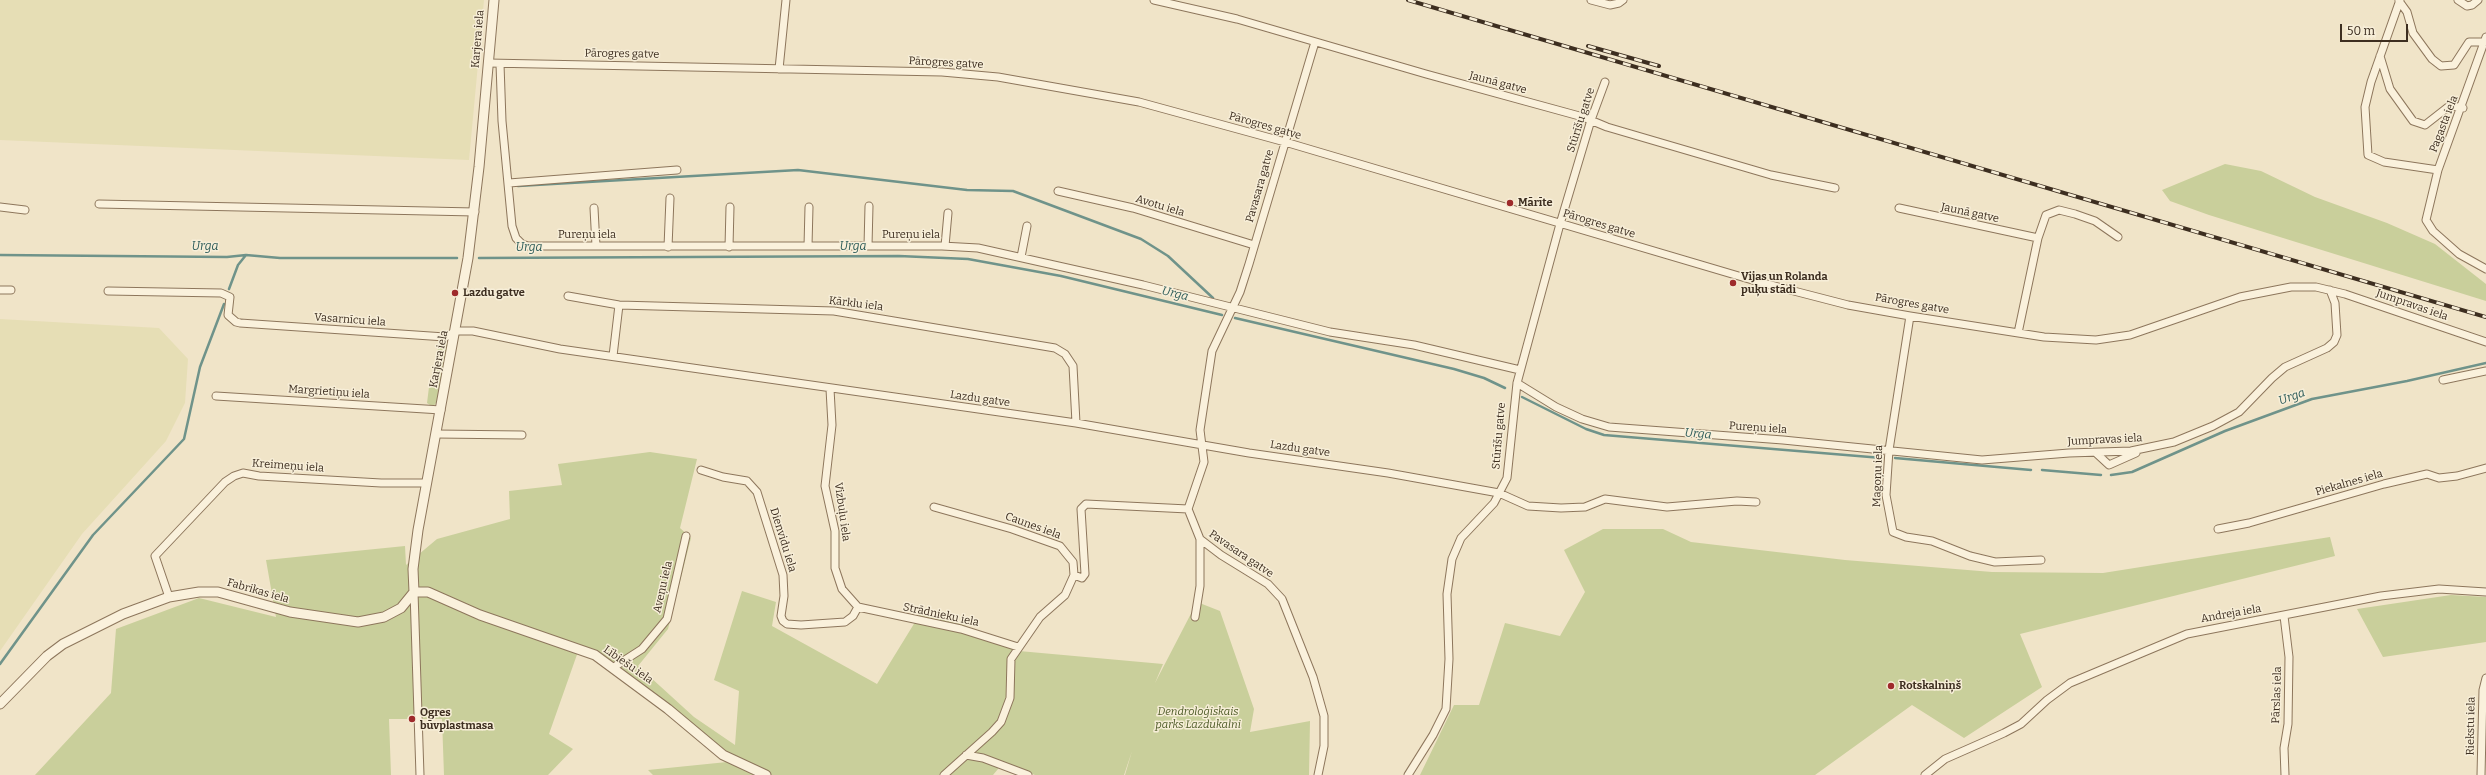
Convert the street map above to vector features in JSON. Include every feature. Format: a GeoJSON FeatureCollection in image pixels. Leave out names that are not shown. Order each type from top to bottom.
{"type":"FeatureCollection","features":[{"type":"Feature","properties":{"kind":"street","name":"Karjera iela"},"geometry":{"type":"LineString","coordinates":[[420,775],[414,592],[415,551],[426,483],[457,331],[474,212],[494,0]]}},
{"type":"Feature","properties":{"kind":"street"},"geometry":{"type":"LineString","coordinates":[[779,69],[786,0]]}},
{"type":"Feature","properties":{"kind":"street","name":"Jaunā gatve"},"geometry":{"type":"LineString","coordinates":[[1154,0],[1237,19],[1591,120],[1607,127],[1771,175],[1835,188]]}},
{"type":"Feature","properties":{"kind":"street"},"geometry":{"type":"LineString","coordinates":[[1592,0],[1610,5],[1619,4],[1623,0]]}},
{"type":"Feature","properties":{"kind":"street"},"geometry":{"type":"LineString","coordinates":[[2458,0],[2467,6],[2472,5],[2478,0]]}},
{"type":"Feature","properties":{"kind":"street"},"geometry":{"type":"LineString","coordinates":[[2399,1],[2406,12],[2413,33],[2432,59],[2440,66],[2454,65],[2469,42],[2485,40]]}},
{"type":"Feature","properties":{"kind":"street"},"geometry":{"type":"LineString","coordinates":[[2399,1],[2371,82],[2365,107],[2368,155],[2384,162],[2438,170]]}},
{"type":"Feature","properties":{"kind":"street","name":"Pagasta iela"},"geometry":{"type":"LineString","coordinates":[[2485,40],[2462,108],[2438,170],[2426,220],[2433,231],[2459,254],[2468,261],[2486,269]]}},
{"type":"Feature","properties":{"kind":"street","name":"Pavasara gatve"},"geometry":{"type":"LineString","coordinates":[[1203,446],[1200,430],[1207,370],[1212,351],[1240,292],[1314,42]]}},
{"type":"Feature","properties":{"kind":"street"},"geometry":{"type":"LineString","coordinates":[[2380,56],[2390,89],[2413,121],[2425,125],[2448,107],[2452,106],[2462,108]]}},
{"type":"Feature","properties":{"kind":"street","name":"Pārogres gatve"},"geometry":{"type":"LineString","coordinates":[[488,63],[942,72],[998,77],[1139,102],[1285,142],[1560,224],[1810,296],[1910,316],[2018,333]]}},
{"type":"Feature","properties":{"kind":"street"},"geometry":{"type":"LineString","coordinates":[[500,64],[502,121],[509,183],[677,170]]}},
{"type":"Feature","properties":{"kind":"street","name":"Stūrīšu gatve"},"geometry":{"type":"LineString","coordinates":[[1408,775],[1434,735],[1446,704],[1450,659],[1447,594],[1455,549],[1499,493],[1507,478],[1517,382],[1560,224],[1591,120],[1605,82]]}},
{"type":"Feature","properties":{"kind":"street","name":"Pureņu iela"},"geometry":{"type":"LineString","coordinates":[[509,183],[514,234],[522,244],[536,246],[945,246],[978,248],[1143,285],[1231,310],[1330,332],[1414,345],[1520,370]]}},
{"type":"Feature","properties":{"kind":"street","name":"Avotu iela"},"geometry":{"type":"LineString","coordinates":[[1058,191],[1133,208],[1254,245]]}},
{"type":"Feature","properties":{"kind":"street"},"geometry":{"type":"LineString","coordinates":[[668,247],[670,198]]}},
{"type":"Feature","properties":{"kind":"street"},"geometry":{"type":"LineString","coordinates":[[98,204],[474,212]]}},
{"type":"Feature","properties":{"kind":"street"},"geometry":{"type":"LineString","coordinates":[[868,246],[869,206]]}},
{"type":"Feature","properties":{"kind":"street"},"geometry":{"type":"LineString","coordinates":[[0,207],[25,210]]}},
{"type":"Feature","properties":{"kind":"street"},"geometry":{"type":"LineString","coordinates":[[729,247],[730,207]]}},
{"type":"Feature","properties":{"kind":"street"},"geometry":{"type":"LineString","coordinates":[[808,246],[809,207]]}},
{"type":"Feature","properties":{"kind":"street"},"geometry":{"type":"LineString","coordinates":[[594,208],[596,246]]}},
{"type":"Feature","properties":{"kind":"street","name":"Jaunā gatve"},"geometry":{"type":"LineString","coordinates":[[1899,208],[2038,238]]}},
{"type":"Feature","properties":{"kind":"street"},"geometry":{"type":"LineString","coordinates":[[2018,333],[2038,238],[2046,215],[2059,210],[2095,221],[2118,237]]}},
{"type":"Feature","properties":{"kind":"street"},"geometry":{"type":"LineString","coordinates":[[945,246],[948,213]]}},
{"type":"Feature","properties":{"kind":"street"},"geometry":{"type":"LineString","coordinates":[[1021,257],[1027,226]]}},
{"type":"Feature","properties":{"kind":"street","name":"Jumpravas iela"},"geometry":{"type":"LineString","coordinates":[[2018,333],[2072,340],[2114,338],[2130,335],[2240,297],[2291,287],[2316,287],[2330,290],[2486,342]]}},
{"type":"Feature","properties":{"kind":"street"},"geometry":{"type":"LineString","coordinates":[[0,290],[11,290]]}},
{"type":"Feature","properties":{"kind":"street","name":"Jumpravas iela"},"geometry":{"type":"LineString","coordinates":[[1889,450],[1982,460],[2069,453],[2096,454],[2142,450],[2194,436],[2238,412],[2285,367],[2327,348],[2334,342],[2337,335],[2336,303],[2330,290]]}},
{"type":"Feature","properties":{"kind":"street","name":"Vasarnīcu iela"},"geometry":{"type":"LineString","coordinates":[[108,291],[221,293],[230,297],[228,315],[236,322],[240,323],[445,337],[457,331]]}},
{"type":"Feature","properties":{"kind":"street","name":"Kārklu iela"},"geometry":{"type":"LineString","coordinates":[[568,296],[619,305],[834,312],[1055,348],[1065,354],[1073,366],[1076,423]]}},
{"type":"Feature","properties":{"kind":"street"},"geometry":{"type":"LineString","coordinates":[[613,356],[619,305]]}},
{"type":"Feature","properties":{"kind":"street","name":"Magoņu iela"},"geometry":{"type":"LineString","coordinates":[[1910,316],[1889,450],[1886,495],[1893,532],[1906,537],[1932,541],[1970,556],[1995,562],[2041,560]]}},
{"type":"Feature","properties":{"kind":"street","name":"Lazdu gatve"},"geometry":{"type":"LineString","coordinates":[[457,331],[473,331],[560,349],[830,389],[1076,423],[1203,446],[1388,473],[1499,493],[1528,506],[1561,508],[1585,506],[1605,499],[1667,507],[1737,501],[1756,502]]}},
{"type":"Feature","properties":{"kind":"street"},"geometry":{"type":"LineString","coordinates":[[2442,380],[2486,371]]}},
{"type":"Feature","properties":{"kind":"street","name":"Pureņu iela"},"geometry":{"type":"LineString","coordinates":[[1517,382],[1556,407],[1582,419],[1609,427],[1889,450]]}},
{"type":"Feature","properties":{"kind":"street","name":"Vizbuļu iela"},"geometry":{"type":"LineString","coordinates":[[830,389],[832,424],[825,486],[835,531],[835,568],[842,589],[858,607]]}},
{"type":"Feature","properties":{"kind":"street","name":"Margrietiņu iela"},"geometry":{"type":"LineString","coordinates":[[216,396],[441,410]]}},
{"type":"Feature","properties":{"kind":"street"},"geometry":{"type":"LineString","coordinates":[[436,434],[522,435]]}},
{"type":"Feature","properties":{"kind":"street"},"geometry":{"type":"LineString","coordinates":[[944,775],[1001,722],[1010,698],[1011,659],[1018,647],[1027,639],[1048,608],[1065,595],[1074,575],[1082,578],[1085,574],[1081,508],[1086,504],[1188,509],[1204,462],[1203,446]]}},
{"type":"Feature","properties":{"kind":"street"},"geometry":{"type":"LineString","coordinates":[[2096,454],[2109,465],[2142,450]]}},
{"type":"Feature","properties":{"kind":"street","name":"Piekalnes iela"},"geometry":{"type":"LineString","coordinates":[[2218,529],[2249,523],[2391,482],[2427,474],[2440,478],[2457,476],[2486,468]]}},
{"type":"Feature","properties":{"kind":"street","name":"Dienvidu iela"},"geometry":{"type":"LineString","coordinates":[[701,470],[723,477],[747,481],[757,492],[783,575],[784,596],[781,616],[783,621],[787,624],[801,625],[845,622],[853,616],[858,607]]}},
{"type":"Feature","properties":{"kind":"street","name":"Kreimeņu iela"},"geometry":{"type":"LineString","coordinates":[[169,597],[155,556],[225,482],[234,476],[243,473],[259,476],[381,483],[426,483]]}},
{"type":"Feature","properties":{"kind":"street","name":"Caunes iela"},"geometry":{"type":"LineString","coordinates":[[934,508],[1012,529],[1060,546],[1073,562],[1074,575]]}},
{"type":"Feature","properties":{"kind":"street","name":"Pavasara gatve"},"geometry":{"type":"LineString","coordinates":[[1188,509],[1200,539],[1221,555],[1268,584],[1282,599],[1313,677],[1324,716],[1324,746],[1318,775]]}},
{"type":"Feature","properties":{"kind":"street","name":"Aveņu iela"},"geometry":{"type":"LineString","coordinates":[[614,667],[642,649],[667,619],[686,536]]}},
{"type":"Feature","properties":{"kind":"street"},"geometry":{"type":"LineString","coordinates":[[1195,617],[1200,586],[1200,539]]}},
{"type":"Feature","properties":{"kind":"street","name":"Andreja iela"},"geometry":{"type":"LineString","coordinates":[[1925,775],[1945,759],[2004,733],[2020,724],[2047,700],[2070,683],[2174,638],[2212,628],[2284,616],[2381,596],[2419,591],[2452,589],[2486,592]]}},
{"type":"Feature","properties":{"kind":"street","name":"Fabrikas iela"},"geometry":{"type":"LineString","coordinates":[[0,704],[47,656],[63,644],[112,618],[169,597],[199,592],[218,592],[290,612],[358,622],[384,617],[401,608],[414,592]]}},
{"type":"Feature","properties":{"kind":"street","name":"Lībiešu iela"},"geometry":{"type":"LineString","coordinates":[[414,592],[428,592],[480,615],[595,655],[614,667],[723,755],[766,775]]}},
{"type":"Feature","properties":{"kind":"street","name":"Strādnieku iela"},"geometry":{"type":"LineString","coordinates":[[858,607],[961,629],[1018,647]]}},
{"type":"Feature","properties":{"kind":"street","name":"Pārslas iela"},"geometry":{"type":"LineString","coordinates":[[2284,616],[2289,657],[2288,724],[2284,748],[2285,775]]}},
{"type":"Feature","properties":{"kind":"street","name":"Riekstu iela"},"geometry":{"type":"LineString","coordinates":[[2481,775],[2483,690],[2486,678]]}},
{"type":"Feature","properties":{"kind":"street"},"geometry":{"type":"LineString","coordinates":[[966,755],[983,758],[1028,775]]}},
{"type":"Feature","properties":{"kind":"shaded area"},"geometry":{"type":"Polygon","coordinates":[[[0,0],[484,0],[469,160],[0,140],[0,0]]]}},
{"type":"Feature","properties":{"kind":"shaded area"},"geometry":{"type":"Polygon","coordinates":[[[0,319],[159,328],[188,359],[185,403],[166,441],[82,534],[0,651],[0,319]]]}},
{"type":"Feature","properties":{"kind":"green space"},"geometry":{"type":"Polygon","coordinates":[[[2225,164],[2261,171],[2315,197],[2387,223],[2435,244],[2486,284],[2486,301],[2209,215],[2170,201],[2162,190],[2225,164]]]}},
{"type":"Feature","properties":{"kind":"green space"},"geometry":{"type":"Polygon","coordinates":[[[445,340],[449,341],[438,400],[433,407],[427,403],[429,387],[438,349],[445,340]]]}},
{"type":"Feature","properties":{"kind":"green space","name":"Dendroloģiskais parks Lazdukalni"},"geometry":{"type":"Polygon","coordinates":[[[650,452],[697,459],[680,528],[691,538],[668,629],[638,666],[694,717],[735,745],[739,691],[714,680],[742,591],[776,602],[772,626],[877,684],[920,614],[964,625],[1019,651],[1163,664],[1155,683],[1197,602],[1220,611],[1254,709],[1250,732],[1310,721],[1309,775],[1125,775],[1132,751],[1124,775],[1035,775],[1003,763],[993,775],[653,775],[648,770],[727,762],[683,716],[623,669],[580,646],[549,734],[573,749],[548,775],[444,775],[442,719],[389,719],[391,775],[35,775],[111,693],[116,629],[199,598],[276,617],[266,560],[405,546],[406,565],[437,539],[510,519],[509,491],[562,485],[558,464],[650,452]]]}},
{"type":"Feature","properties":{"kind":"green space"},"geometry":{"type":"Polygon","coordinates":[[[1603,529],[1663,529],[1691,542],[1845,560],[1992,572],[2103,573],[2330,537],[2335,556],[2020,634],[2042,687],[1964,738],[1912,705],[1815,775],[1420,775],[1454,705],[1479,705],[1505,623],[1560,636],[1585,592],[1564,550],[1603,529]]]}},
{"type":"Feature","properties":{"kind":"green space"},"geometry":{"type":"Polygon","coordinates":[[[2451,595],[2486,597],[2486,642],[2383,657],[2357,609],[2451,595]]]}},
{"type":"Feature","properties":{"kind":"waterway"},"geometry":{"type":"LineString","coordinates":[[518,186],[798,170],[967,190],[1013,191],[1141,239],[1168,256],[1213,298]]}},
{"type":"Feature","properties":{"kind":"waterway","name":"Urga"},"geometry":{"type":"LineString","coordinates":[[0,255],[227,257],[246,255],[280,258],[457,258]]}},
{"type":"Feature","properties":{"kind":"waterway"},"geometry":{"type":"LineString","coordinates":[[229,289],[238,265],[246,255]]}},
{"type":"Feature","properties":{"kind":"waterway","name":"Urga"},"geometry":{"type":"LineString","coordinates":[[479,258],[899,256],[968,259],[1061,276],[1222,315]]}},
{"type":"Feature","properties":{"kind":"waterway"},"geometry":{"type":"LineString","coordinates":[[0,664],[93,535],[184,439],[200,367],[224,304]]}},
{"type":"Feature","properties":{"kind":"waterway","name":"Urga"},"geometry":{"type":"LineString","coordinates":[[1235,318],[1454,369],[1484,378],[1505,388]]}},
{"type":"Feature","properties":{"kind":"waterway","name":"Urga"},"geometry":{"type":"LineString","coordinates":[[2111,475],[2132,472],[2225,431],[2312,399],[2407,381],[2486,363]]}},
{"type":"Feature","properties":{"kind":"waterway","name":"Urga"},"geometry":{"type":"LineString","coordinates":[[1522,397],[1586,429],[1604,435],[1882,458]]}},
{"type":"Feature","properties":{"kind":"waterway","name":"Urga"},"geometry":{"type":"LineString","coordinates":[[1895,458],[2031,470]]}},
{"type":"Feature","properties":{"kind":"waterway","name":"Urga"},"geometry":{"type":"LineString","coordinates":[[2042,470],[2101,475]]}},
{"type":"Feature","properties":{"kind":"railway"},"geometry":{"type":"LineString","coordinates":[[1408,0],[2486,317]]}},
{"type":"Feature","properties":{"kind":"railway"},"geometry":{"type":"LineString","coordinates":[[1588,46],[1659,66]]}},
{"type":"Feature","properties":{"kind":"place","name":"Mārīte"},"geometry":{"type":"Point","coordinates":[1510,203]}},
{"type":"Feature","properties":{"kind":"place","name":"Vijas un Rolanda puķu stādi"},"geometry":{"type":"Point","coordinates":[1733,283]}},
{"type":"Feature","properties":{"kind":"place","name":"Lazdu gatve"},"geometry":{"type":"Point","coordinates":[455,293]}},
{"type":"Feature","properties":{"kind":"place","name":"Rotskalniņš"},"geometry":{"type":"Point","coordinates":[1891,686]}},
{"type":"Feature","properties":{"kind":"place","name":"Ogres būvplastmasa"},"geometry":{"type":"Point","coordinates":[412,719]}}]}
